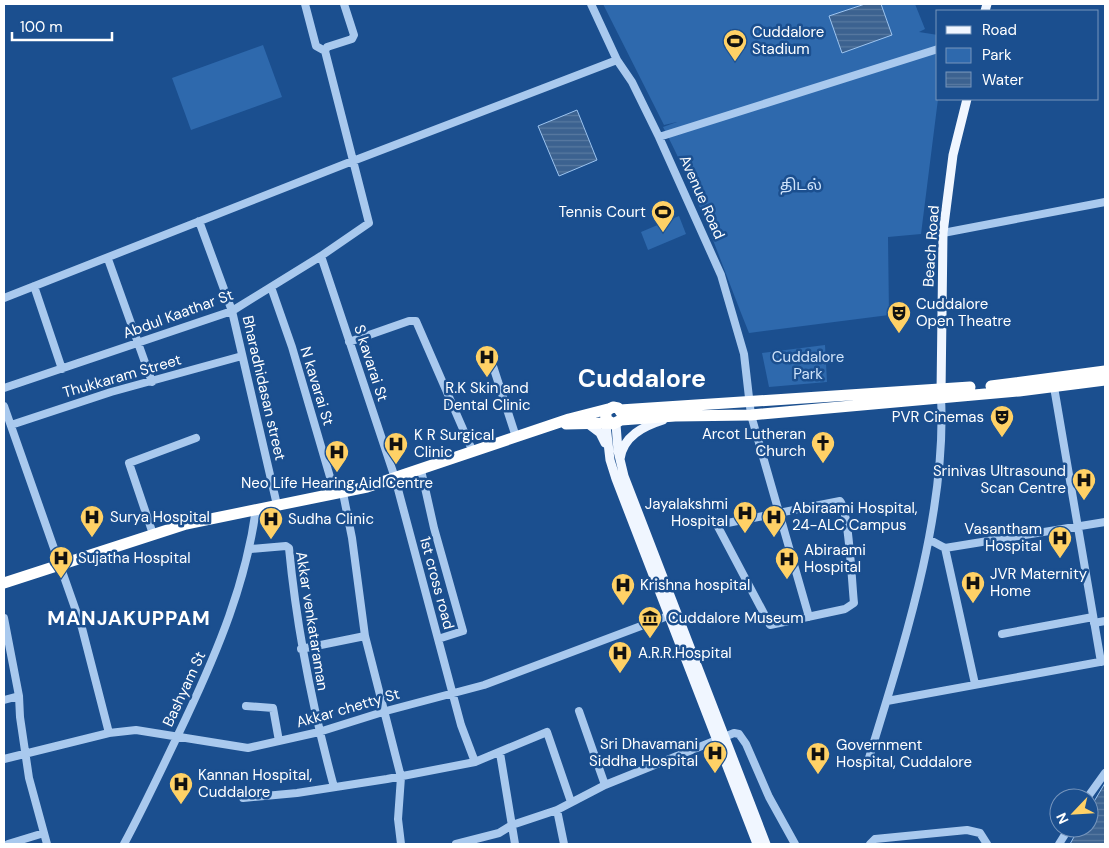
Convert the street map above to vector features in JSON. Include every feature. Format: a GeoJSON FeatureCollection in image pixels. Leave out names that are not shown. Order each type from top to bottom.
{"type":"FeatureCollection","features":[{"type":"Feature","properties":{"kind":"highway"},"geometry":{"type":"LineString","coordinates":[[4,583],[186,524],[339,494],[395,478],[569,419],[751,415],[1105,372]]}},
{"type":"Feature","properties":{"kind":"highway"},"geometry":{"type":"LineString","coordinates":[[561,423],[588,424],[675,405],[1054,387],[1105,380]]}},
{"type":"Feature","properties":{"kind":"main road","name":"Beach Road"},"geometry":{"type":"LineString","coordinates":[[941,393],[943,233],[953,155],[967,100]]}},
{"type":"Feature","properties":{"kind":"main road"},"geometry":{"type":"LineString","coordinates":[[620,462],[625,443],[634,434],[645,426],[675,416]]}},
{"type":"Feature","properties":{"kind":"main road"},"geometry":{"type":"LineString","coordinates":[[610,460],[612,418]]}},
{"type":"Feature","properties":{"kind":"main road"},"geometry":{"type":"LineString","coordinates":[[612,418],[620,462],[672,614]]}},
{"type":"Feature","properties":{"kind":"main road"},"geometry":{"type":"LineString","coordinates":[[588,424],[604,438],[610,460],[720,739],[757,844]]}},
{"type":"Feature","properties":{"kind":"main road"},"geometry":{"type":"LineString","coordinates":[[720,739],[766,844]]}},
{"type":"Feature","properties":{"kind":"street"},"geometry":{"type":"LineString","coordinates":[[305,4],[316,46],[325,51]]}},
{"type":"Feature","properties":{"kind":"street"},"geometry":{"type":"LineString","coordinates":[[344,4],[354,35],[352,39],[327,46],[325,51],[352,161]]}},
{"type":"Feature","properties":{"kind":"street","name":"Avenue Road"},"geometry":{"type":"LineString","coordinates":[[591,4],[617,60],[632,82],[659,137],[721,275],[744,354],[751,415],[810,617]]}},
{"type":"Feature","properties":{"kind":"street"},"geometry":{"type":"LineString","coordinates":[[659,137],[936,50]]}},
{"type":"Feature","properties":{"kind":"street"},"geometry":{"type":"LineString","coordinates":[[4,298],[108,259],[352,161],[617,60]]}},
{"type":"Feature","properties":{"kind":"street","name":"Abdul Kaathar St"},"geometry":{"type":"LineString","coordinates":[[4,388],[232,311],[321,256],[369,223],[352,161]]}},
{"type":"Feature","properties":{"kind":"street"},"geometry":{"type":"LineString","coordinates":[[943,233],[1105,202]]}},
{"type":"Feature","properties":{"kind":"street","name":"Bharadhidasan street"},"geometry":{"type":"LineString","coordinates":[[199,221],[232,311],[276,506]]}},
{"type":"Feature","properties":{"kind":"street","name":"S kavarai St"},"geometry":{"type":"LineString","coordinates":[[321,256],[395,478]]}},
{"type":"Feature","properties":{"kind":"street"},"geometry":{"type":"LineString","coordinates":[[108,259],[152,382]]}},
{"type":"Feature","properties":{"kind":"street"},"geometry":{"type":"LineString","coordinates":[[34,286],[62,369]]}},
{"type":"Feature","properties":{"kind":"street","name":"N kavarai St"},"geometry":{"type":"LineString","coordinates":[[271,287],[339,494],[365,636],[386,711],[401,777],[398,819],[401,844]]}},
{"type":"Feature","properties":{"kind":"street"},"geometry":{"type":"LineString","coordinates":[[349,342],[409,321],[416,321],[472,452]]}},
{"type":"Feature","properties":{"kind":"street","name":"Thukkaram Street"},"geometry":{"type":"LineString","coordinates":[[12,425],[78,402],[242,356]]}},
{"type":"Feature","properties":{"kind":"street"},"geometry":{"type":"LineString","coordinates":[[492,363],[516,437]]}},
{"type":"Feature","properties":{"kind":"street"},"geometry":{"type":"LineString","coordinates":[[886,701],[1103,662],[1093,620],[1079,526],[1054,387]]}},
{"type":"Feature","properties":{"kind":"street"},"geometry":{"type":"LineString","coordinates":[[869,758],[930,540],[942,419],[941,393]]}},
{"type":"Feature","properties":{"kind":"street"},"geometry":{"type":"LineString","coordinates":[[4,406],[61,563],[90,652],[109,733]]}},
{"type":"Feature","properties":{"kind":"street"},"geometry":{"type":"LineString","coordinates":[[153,534],[129,463],[196,438]]}},
{"type":"Feature","properties":{"kind":"street"},"geometry":{"type":"LineString","coordinates":[[421,470],[434,528],[463,631],[438,639]]}},
{"type":"Feature","properties":{"kind":"street","name":"1st cross road"},"geometry":{"type":"LineString","coordinates":[[395,478],[453,694],[474,762]]}},
{"type":"Feature","properties":{"kind":"street"},"geometry":{"type":"LineString","coordinates":[[840,501],[844,504],[854,604],[844,609],[770,625],[719,532],[717,524],[778,512],[840,501]]}},
{"type":"Feature","properties":{"kind":"street","name":"Bashyam St"},"geometry":{"type":"LineString","coordinates":[[124,844],[218,650],[251,548],[256,509]]}},
{"type":"Feature","properties":{"kind":"street"},"geometry":{"type":"LineString","coordinates":[[930,540],[945,548],[1105,522]]}},
{"type":"Feature","properties":{"kind":"street","name":"Akkar venkataraman"},"geometry":{"type":"LineString","coordinates":[[251,548],[286,546],[289,548],[301,649],[319,732],[334,787]]}},
{"type":"Feature","properties":{"kind":"street"},"geometry":{"type":"LineString","coordinates":[[945,548],[975,684]]}},
{"type":"Feature","properties":{"kind":"street","name":"Akkar chetty St"},"geometry":{"type":"LineString","coordinates":[[4,759],[109,733],[136,730],[178,735],[248,748],[319,732],[386,711],[484,685],[672,614]]}},
{"type":"Feature","properties":{"kind":"street"},"geometry":{"type":"LineString","coordinates":[[4,618],[19,696],[25,754],[47,844]]}},
{"type":"Feature","properties":{"kind":"street"},"geometry":{"type":"LineString","coordinates":[[1002,634],[1093,620],[1105,621]]}},
{"type":"Feature","properties":{"kind":"street"},"geometry":{"type":"LineString","coordinates":[[301,649],[365,636]]}},
{"type":"Feature","properties":{"kind":"street"},"geometry":{"type":"LineString","coordinates":[[4,700],[19,696]]}},
{"type":"Feature","properties":{"kind":"street"},"geometry":{"type":"LineString","coordinates":[[246,706],[272,708],[279,741]]}},
{"type":"Feature","properties":{"kind":"street"},"geometry":{"type":"LineString","coordinates":[[579,711],[605,785]]}},
{"type":"Feature","properties":{"kind":"street"},"geometry":{"type":"LineString","coordinates":[[243,798],[401,777],[474,762],[500,753],[547,732],[571,802]]}},
{"type":"Feature","properties":{"kind":"street"},"geometry":{"type":"LineString","coordinates":[[456,844],[499,833],[512,826],[557,810],[605,785],[734,733],[739,734],[746,744],[769,797],[795,844]]}},
{"type":"Feature","properties":{"kind":"street"},"geometry":{"type":"LineString","coordinates":[[500,753],[515,844]]}},
{"type":"Feature","properties":{"kind":"street"},"geometry":{"type":"LineString","coordinates":[[1094,788],[1105,773]]}},
{"type":"Feature","properties":{"kind":"street"},"geometry":{"type":"LineString","coordinates":[[557,810],[564,844]]}},
{"type":"Feature","properties":{"kind":"street"},"geometry":{"type":"LineString","coordinates":[[870,844],[875,838],[968,830],[980,833],[986,844]]}},
{"type":"Feature","properties":{"kind":"street"},"geometry":{"type":"LineString","coordinates":[[8,844],[44,833]]}},
{"type":"Feature","properties":{"kind":"green space","name":"திடல்"},"geometry":{"type":"Polygon","coordinates":[[[603,4],[915,4],[925,29],[919,32],[936,35],[936,100],[938,100],[921,234],[888,237],[889,315],[749,333],[698,203],[663,127],[677,122],[664,125],[603,4]]]}},
{"type":"Feature","properties":{"kind":"green space"},"geometry":{"type":"Polygon","coordinates":[[[263,45],[282,97],[191,130],[172,78],[263,45]]]}},
{"type":"Feature","properties":{"kind":"green space","name":"Tennis Court"},"geometry":{"type":"Polygon","coordinates":[[[679,216],[686,234],[648,250],[641,232],[679,216]]]}},
{"type":"Feature","properties":{"kind":"green space","name":"Cuddalore Park"},"geometry":{"type":"Polygon","coordinates":[[[825,345],[827,382],[769,387],[762,353],[825,345]]]}},
{"type":"Feature","properties":{"kind":"water"},"geometry":{"type":"Polygon","coordinates":[[[865,4],[881,4],[892,35],[842,53],[829,16],[865,4]]]}},
{"type":"Feature","properties":{"kind":"water"},"geometry":{"type":"Polygon","coordinates":[[[577,110],[597,160],[559,176],[538,126],[577,110]]]}},
{"type":"Feature","properties":{"kind":"water"},"geometry":{"type":"Polygon","coordinates":[[[1105,783],[1105,844],[1070,844],[1073,838],[1099,838],[1099,793],[1105,783]]]}},
{"type":"Feature","properties":{"kind":"place","name":"Cuddalore Stadium"},"geometry":{"type":"Point","coordinates":[735,62]}},
{"type":"Feature","properties":{"kind":"place","name":"Tennis Court"},"geometry":{"type":"Point","coordinates":[663,233]}},
{"type":"Feature","properties":{"kind":"place","name":"Cuddalore Open Theatre"},"geometry":{"type":"Point","coordinates":[899,334]}},
{"type":"Feature","properties":{"kind":"place","name":"R.K Skin and Dental Clinic"},"geometry":{"type":"Point","coordinates":[487,378]}},
{"type":"Feature","properties":{"kind":"place","name":"PVR Cinemas"},"geometry":{"type":"Point","coordinates":[1002,438]}},
{"type":"Feature","properties":{"kind":"place","name":"Arcot Lutheran Church"},"geometry":{"type":"Point","coordinates":[823,464]}},
{"type":"Feature","properties":{"kind":"place","name":"K R Surgical Clinic"},"geometry":{"type":"Point","coordinates":[396,465]}},
{"type":"Feature","properties":{"kind":"place","name":"Neo Life Hearing Aid Centre"},"geometry":{"type":"Point","coordinates":[337,473]}},
{"type":"Feature","properties":{"kind":"place","name":"Srinivas Ultrasound Scan Centre"},"geometry":{"type":"Point","coordinates":[1084,501]}},
{"type":"Feature","properties":{"kind":"place","name":"Jayalakshmi Hospital"},"geometry":{"type":"Point","coordinates":[745,534]}},
{"type":"Feature","properties":{"kind":"place","name":"Surya Hospital"},"geometry":{"type":"Point","coordinates":[92,538]}},
{"type":"Feature","properties":{"kind":"place","name":"Abiraami Hospital, 24-ALC Campus"},"geometry":{"type":"Point","coordinates":[774,538]}},
{"type":"Feature","properties":{"kind":"place","name":"Sudha Clinic"},"geometry":{"type":"Point","coordinates":[271,540]}},
{"type":"Feature","properties":{"kind":"place","name":"Vasantham Hospital"},"geometry":{"type":"Point","coordinates":[1060,559]}},
{"type":"Feature","properties":{"kind":"place","name":"Sujatha Hospital"},"geometry":{"type":"Point","coordinates":[61,579]}},
{"type":"Feature","properties":{"kind":"place","name":"Abiraami Hospital"},"geometry":{"type":"Point","coordinates":[787,580]}},
{"type":"Feature","properties":{"kind":"place","name":"JVR Maternity Home"},"geometry":{"type":"Point","coordinates":[973,604]}},
{"type":"Feature","properties":{"kind":"place","name":"Krishna hospital"},"geometry":{"type":"Point","coordinates":[623,606]}},
{"type":"Feature","properties":{"kind":"place","name":"Cuddalore Museum"},"geometry":{"type":"Point","coordinates":[650,639]}},
{"type":"Feature","properties":{"kind":"place","name":"A.R.R.Hospital"},"geometry":{"type":"Point","coordinates":[620,674]}},
{"type":"Feature","properties":{"kind":"place","name":"Sri Dhavamani Siddha Hospital"},"geometry":{"type":"Point","coordinates":[715,774]}},
{"type":"Feature","properties":{"kind":"place","name":"Government Hospital, Cuddalore"},"geometry":{"type":"Point","coordinates":[818,775]}},
{"type":"Feature","properties":{"kind":"place","name":"Kannan Hospital, Cuddalore"},"geometry":{"type":"Point","coordinates":[181,805]}},
{"type":"Feature","properties":{"kind":"district","name":"Cuddalore"},"geometry":{"type":"Point","coordinates":[642,378]}},
{"type":"Feature","properties":{"kind":"district","name":"MANJAKUPPAM"},"geometry":{"type":"Point","coordinates":[129,618]}}]}
